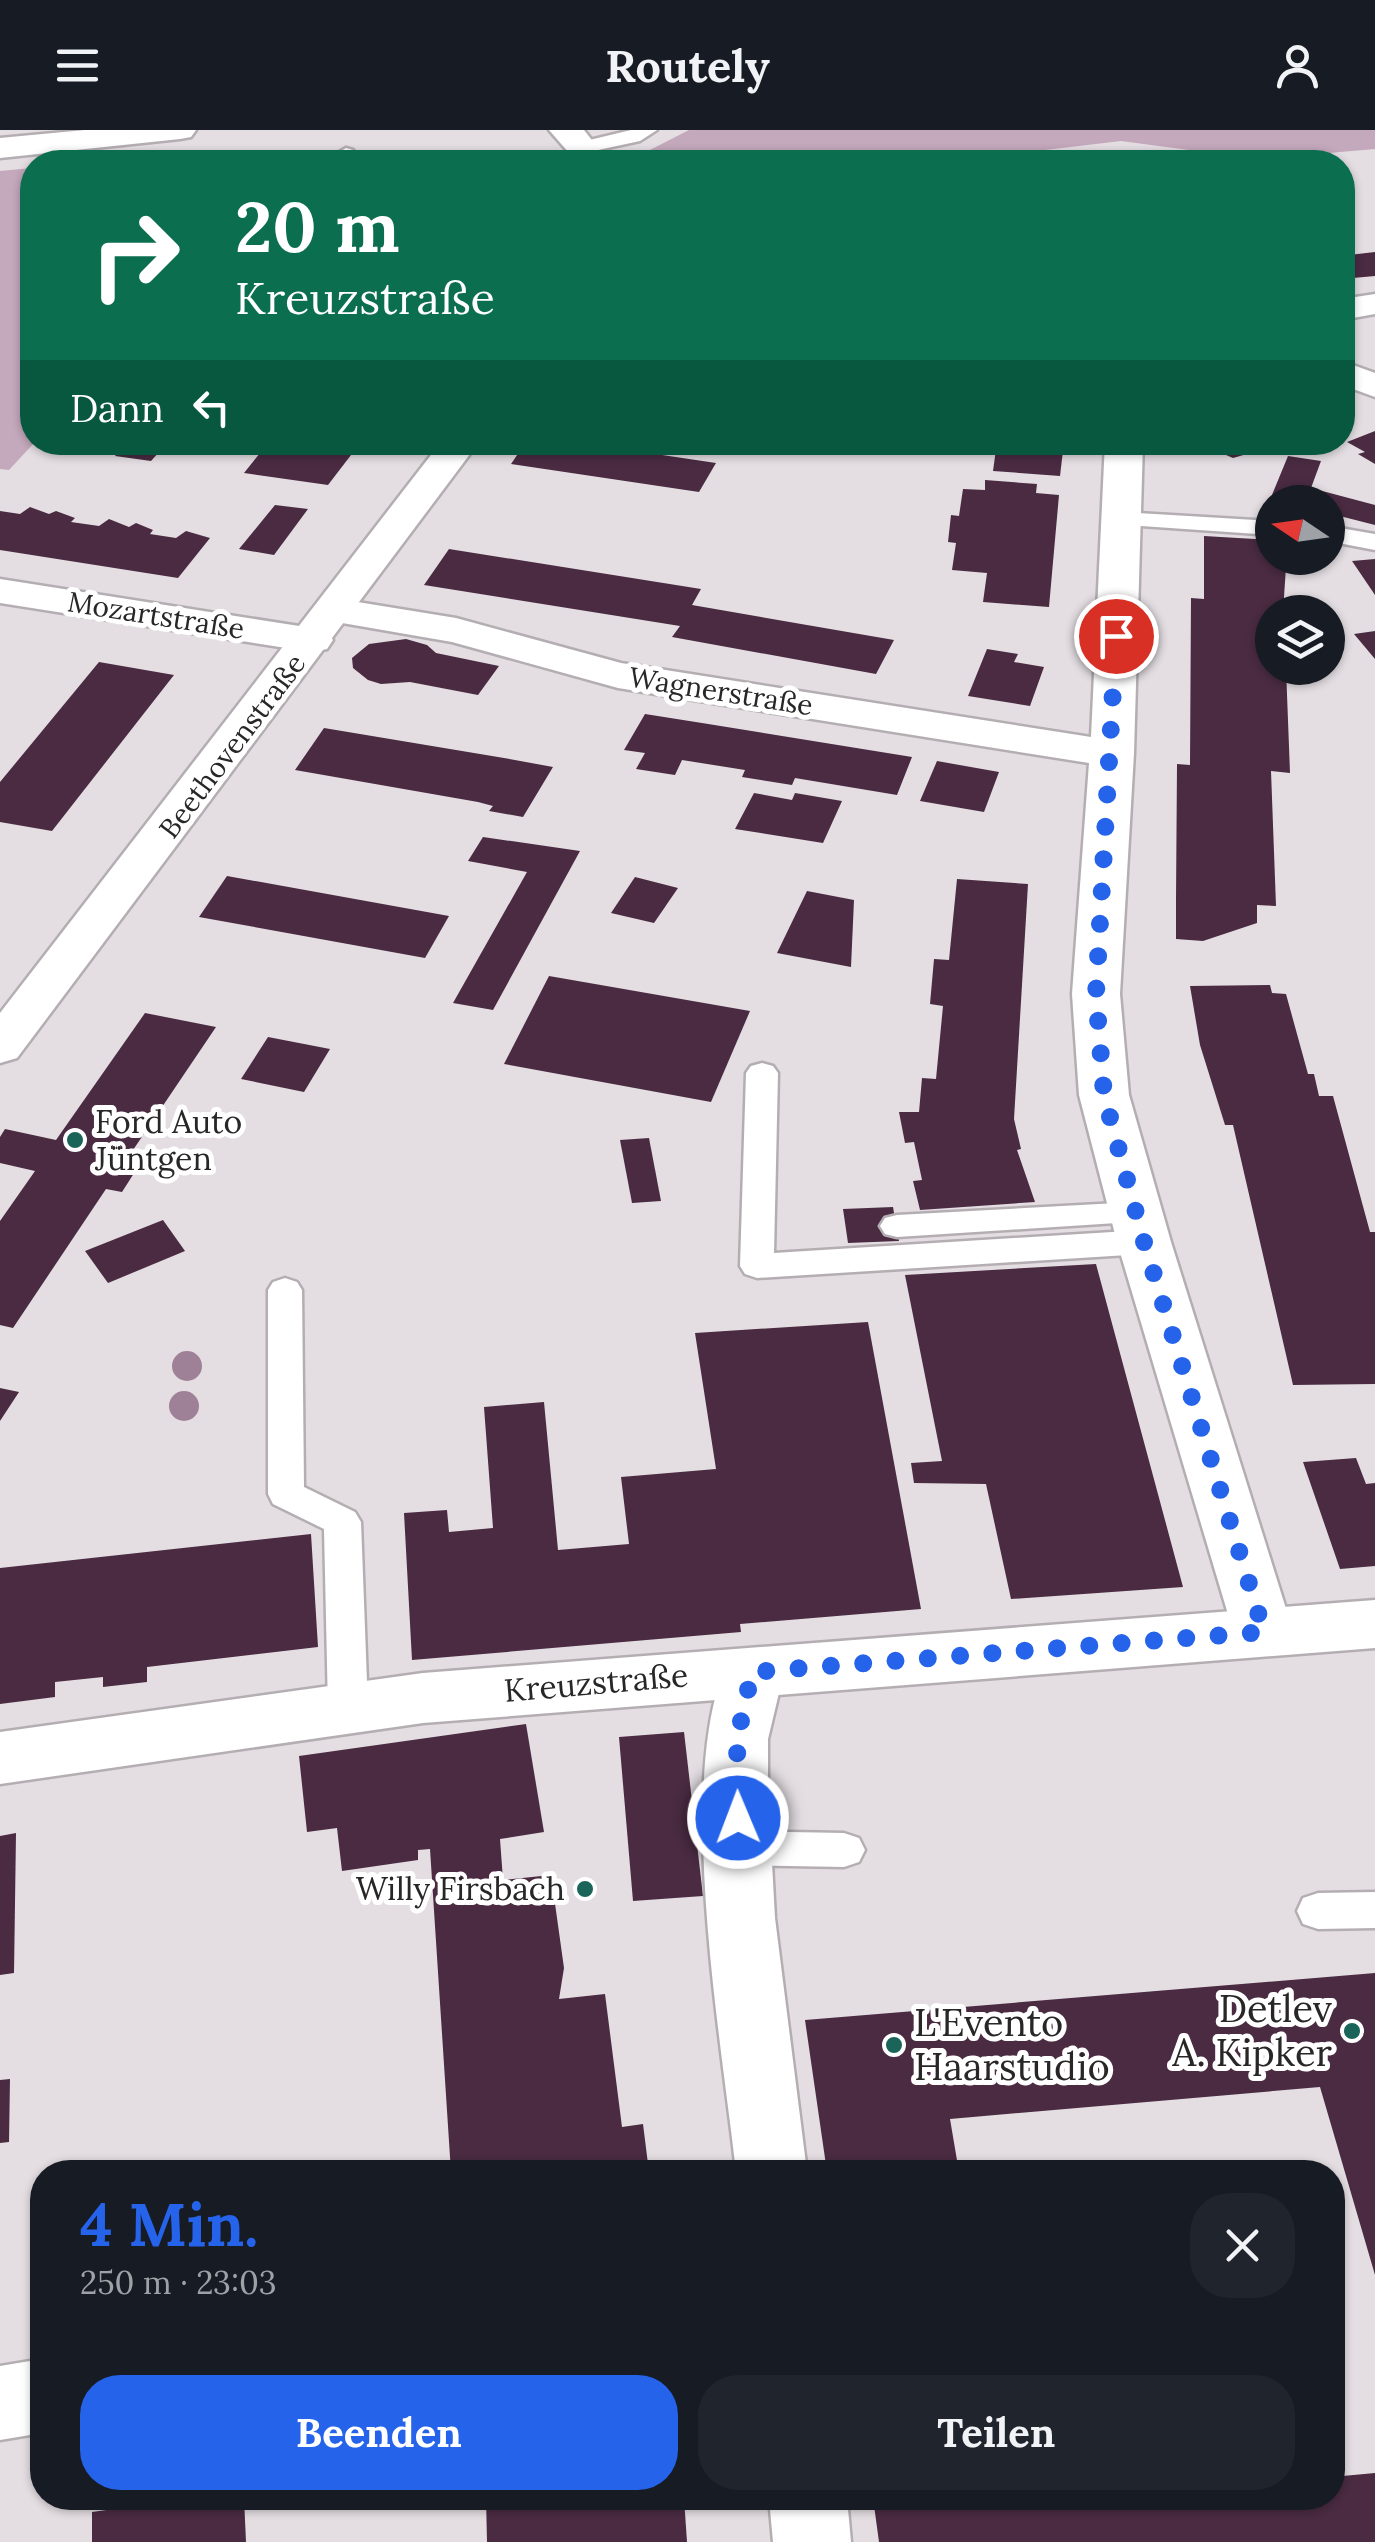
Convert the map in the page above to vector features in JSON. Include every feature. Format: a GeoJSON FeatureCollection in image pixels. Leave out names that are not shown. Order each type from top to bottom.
{"type":"FeatureCollection","features":[{"type":"Feature","properties":{"kind":"main road"},"geometry":{"type":"LineString","coordinates":[[0,148],[180,130]]}},
{"type":"Feature","properties":{"kind":"main road","name":"Beethovenstraße"},"geometry":{"type":"LineString","coordinates":[[0,1047],[450,455]]}},
{"type":"Feature","properties":{"kind":"main road"},"geometry":{"type":"LineString","coordinates":[[1123,455],[1112,752],[1096,994],[1104,1095],[1140,1227],[1264,1632]]}},
{"type":"Feature","properties":{"kind":"main road","name":"Mozartstraße"},"geometry":{"type":"LineString","coordinates":[[0,591],[322,625]]}},
{"type":"Feature","properties":{"kind":"main road","name":"Wagnerstraße"},"geometry":{"type":"LineString","coordinates":[[322,625],[456,630],[618,675],[1112,752]]}},
{"type":"Feature","properties":{"kind":"main road","name":"Kreuzstraße"},"geometry":{"type":"LineString","coordinates":[[0,1758],[423,1698],[1375,1624]]}},
{"type":"Feature","properties":{"kind":"main road"},"geometry":{"type":"LineString","coordinates":[[724,1673],[737,1739],[742,1918],[771,2160]]}},
{"type":"Feature","properties":{"kind":"main road"},"geometry":{"type":"LineString","coordinates":[[0,2402],[30,2398]]}},
{"type":"Feature","properties":{"kind":"main road"},"geometry":{"type":"LineString","coordinates":[[809,2510],[812,2542]]}},
{"type":"Feature","properties":{"kind":"lane"},"geometry":{"type":"LineString","coordinates":[[581,146],[633,137],[648,130]]}},
{"type":"Feature","properties":{"kind":"lane"},"geometry":{"type":"LineString","coordinates":[[1121,519],[1255,527]]}},
{"type":"Feature","properties":{"kind":"lane"},"geometry":{"type":"LineString","coordinates":[[1345,537],[1374,542]]}},
{"type":"Feature","properties":{"kind":"lane"},"geometry":{"type":"LineString","coordinates":[[762,1073],[757,1266],[1140,1227]]}},
{"type":"Feature","properties":{"kind":"lane"},"geometry":{"type":"LineString","coordinates":[[897,1226],[1140,1227]]}},
{"type":"Feature","properties":{"kind":"lane"},"geometry":{"type":"LineString","coordinates":[[285,1290],[286,1494],[342,1522],[348,1709]]}},
{"type":"Feature","properties":{"kind":"lane"},"geometry":{"type":"LineString","coordinates":[[739,1848],[844,1850]]}},
{"type":"Feature","properties":{"kind":"lane"},"geometry":{"type":"LineString","coordinates":[[1318,1911],[1375,1910]]}},
{"type":"Feature","properties":{"kind":"shaded area"},"geometry":{"type":"Polygon","coordinates":[[[689,130],[1375,130],[1375,149],[1355,151],[1189,150],[1121,141],[1045,150],[650,150],[689,130]]]}},
{"type":"Feature","properties":{"kind":"shaded area"},"geometry":{"type":"Polygon","coordinates":[[[20,169],[23,455],[9,470],[0,469],[0,171],[20,169]]]}},
{"type":"Feature","properties":{"kind":"building"},"geometry":{"type":"Polygon","coordinates":[[[1375,252],[1375,276],[1355,278],[1355,254],[1375,252]]]}},
{"type":"Feature","properties":{"kind":"building"},"geometry":{"type":"Polygon","coordinates":[[[1375,431],[1375,464],[1358,454],[1365,452],[1355,446],[1355,439],[1375,431]]]}},
{"type":"Feature","properties":{"kind":"building"},"geometry":{"type":"Polygon","coordinates":[[[116,455],[156,455],[151,461],[116,455]]]}},
{"type":"Feature","properties":{"kind":"building"},"geometry":{"type":"Polygon","coordinates":[[[259,455],[351,455],[328,485],[244,473],[259,455]]]}},
{"type":"Feature","properties":{"kind":"building"},"geometry":{"type":"Polygon","coordinates":[[[517,455],[662,455],[716,463],[699,492],[511,464],[517,455]]]}},
{"type":"Feature","properties":{"kind":"building"},"geometry":{"type":"Polygon","coordinates":[[[995,455],[1062,455],[1060,476],[993,471],[995,455]]]}},
{"type":"Feature","properties":{"kind":"building"},"geometry":{"type":"Polygon","coordinates":[[[1288,456],[1321,461],[1312,485],[1276,485],[1288,456]]]}},
{"type":"Feature","properties":{"kind":"building"},"geometry":{"type":"Polygon","coordinates":[[[985,480],[1037,484],[1036,493],[1059,495],[1049,607],[983,602],[987,573],[952,570],[956,543],[948,542],[951,515],[959,516],[963,489],[985,490],[985,480]]]}},
{"type":"Feature","properties":{"kind":"building"},"geometry":{"type":"Polygon","coordinates":[[[1345,497],[1375,505],[1375,525],[1345,517],[1345,497]]]}},
{"type":"Feature","properties":{"kind":"building"},"geometry":{"type":"Polygon","coordinates":[[[275,505],[308,509],[274,555],[239,549],[275,505]]]}},
{"type":"Feature","properties":{"kind":"building"},"geometry":{"type":"Polygon","coordinates":[[[30,507],[75,518],[71,522],[99,526],[109,519],[129,527],[136,523],[153,530],[150,534],[176,538],[186,531],[210,538],[178,578],[0,550],[0,511],[20,514],[30,507]]]}},
{"type":"Feature","properties":{"kind":"building"},"geometry":{"type":"Polygon","coordinates":[[[1204,536],[1255,539],[1255,575],[1285,575],[1284,595],[1255,595],[1255,685],[1287,685],[1290,773],[1271,771],[1276,906],[1257,905],[1257,923],[1203,941],[1176,939],[1176,899],[1177,764],[1190,765],[1191,598],[1204,599],[1204,536]]]}},
{"type":"Feature","properties":{"kind":"building"},"geometry":{"type":"Polygon","coordinates":[[[449,549],[701,589],[692,605],[894,640],[876,674],[672,637],[680,626],[424,585],[449,549]]]}},
{"type":"Feature","properties":{"kind":"building"},"geometry":{"type":"Polygon","coordinates":[[[1375,559],[1375,595],[1352,561],[1375,559]]]}},
{"type":"Feature","properties":{"kind":"building"},"geometry":{"type":"Polygon","coordinates":[[[1375,631],[1375,659],[1354,634],[1375,631]]]}},
{"type":"Feature","properties":{"kind":"building"},"geometry":{"type":"Polygon","coordinates":[[[406,639],[427,645],[436,653],[499,666],[478,695],[410,682],[381,684],[353,668],[352,658],[369,644],[406,639]]]}},
{"type":"Feature","properties":{"kind":"building"},"geometry":{"type":"Polygon","coordinates":[[[987,649],[1018,654],[1014,662],[1044,667],[1030,706],[968,696],[987,649]]]}},
{"type":"Feature","properties":{"kind":"building"},"geometry":{"type":"Polygon","coordinates":[[[99,662],[174,675],[52,831],[0,822],[0,782],[99,662]]]}},
{"type":"Feature","properties":{"kind":"building"},"geometry":{"type":"Polygon","coordinates":[[[645,714],[912,757],[897,795],[795,778],[792,785],[742,777],[745,770],[682,760],[675,775],[636,769],[645,753],[624,750],[645,714]]]}},
{"type":"Feature","properties":{"kind":"building"},"geometry":{"type":"Polygon","coordinates":[[[324,728],[553,767],[523,817],[489,811],[493,806],[478,802],[295,770],[324,728]]]}},
{"type":"Feature","properties":{"kind":"building"},"geometry":{"type":"Polygon","coordinates":[[[937,761],[999,772],[984,812],[920,801],[937,761]]]}},
{"type":"Feature","properties":{"kind":"building"},"geometry":{"type":"Polygon","coordinates":[[[754,793],[792,800],[795,793],[842,801],[823,843],[735,829],[754,793]]]}},
{"type":"Feature","properties":{"kind":"building"},"geometry":{"type":"Polygon","coordinates":[[[483,837],[580,851],[493,1010],[453,1003],[527,872],[468,861],[483,837]]]}},
{"type":"Feature","properties":{"kind":"building"},"geometry":{"type":"Polygon","coordinates":[[[227,876],[449,916],[425,958],[199,917],[227,876]]]}},
{"type":"Feature","properties":{"kind":"building"},"geometry":{"type":"Polygon","coordinates":[[[635,877],[678,888],[654,923],[611,913],[635,877]]]}},
{"type":"Feature","properties":{"kind":"building"},"geometry":{"type":"Polygon","coordinates":[[[957,879],[1028,884],[1014,1119],[1021,1149],[1017,1150],[1035,1202],[920,1210],[913,1181],[922,1180],[914,1142],[905,1143],[899,1112],[919,1112],[922,1078],[936,1079],[943,1006],[930,1004],[934,959],[949,960],[957,879]]]}},
{"type":"Feature","properties":{"kind":"building"},"geometry":{"type":"Polygon","coordinates":[[[807,891],[854,900],[851,967],[777,953],[807,891]]]}},
{"type":"Feature","properties":{"kind":"building"},"geometry":{"type":"Polygon","coordinates":[[[549,976],[750,1011],[711,1102],[504,1064],[549,976]]]}},
{"type":"Feature","properties":{"kind":"building"},"geometry":{"type":"Polygon","coordinates":[[[1270,985],[1272,993],[1286,994],[1308,1074],[1314,1074],[1319,1096],[1333,1096],[1370,1232],[1375,1232],[1375,1384],[1293,1385],[1233,1125],[1225,1125],[1200,1045],[1190,986],[1270,985]]]}},
{"type":"Feature","properties":{"kind":"building"},"geometry":{"type":"Polygon","coordinates":[[[145,1013],[216,1027],[131,1153],[145,1156],[122,1192],[106,1189],[13,1328],[0,1325],[0,1221],[35,1171],[0,1163],[0,1137],[5,1129],[56,1140],[145,1013]]]}},
{"type":"Feature","properties":{"kind":"building"},"geometry":{"type":"Polygon","coordinates":[[[268,1037],[330,1049],[304,1092],[241,1079],[268,1037]]]}},
{"type":"Feature","properties":{"kind":"building"},"geometry":{"type":"Polygon","coordinates":[[[649,1138],[661,1201],[632,1203],[620,1140],[649,1138]]]}},
{"type":"Feature","properties":{"kind":"building"},"geometry":{"type":"Polygon","coordinates":[[[893,1207],[899,1241],[848,1243],[843,1209],[893,1207]]]}},
{"type":"Feature","properties":{"kind":"building"},"geometry":{"type":"Polygon","coordinates":[[[163,1220],[185,1251],[108,1283],[85,1251],[163,1220]]]}},
{"type":"Feature","properties":{"kind":"building"},"geometry":{"type":"Polygon","coordinates":[[[1096,1264],[1183,1587],[1011,1599],[986,1484],[914,1483],[911,1463],[942,1461],[905,1275],[1096,1264]]]}},
{"type":"Feature","properties":{"kind":"building"},"geometry":{"type":"Polygon","coordinates":[[[868,1322],[921,1609],[740,1624],[741,1632],[412,1660],[404,1513],[447,1510],[449,1532],[493,1528],[484,1407],[544,1402],[558,1550],[629,1544],[621,1477],[716,1469],[695,1333],[868,1322]]]}},
{"type":"Feature","properties":{"kind":"building"},"geometry":{"type":"Polygon","coordinates":[[[0,1388],[19,1392],[0,1421],[0,1388]]]}},
{"type":"Feature","properties":{"kind":"building"},"geometry":{"type":"Polygon","coordinates":[[[1356,1458],[1366,1484],[1375,1483],[1375,1566],[1340,1569],[1303,1462],[1356,1458]]]}},
{"type":"Feature","properties":{"kind":"building"},"geometry":{"type":"Polygon","coordinates":[[[311,1534],[318,1647],[147,1667],[147,1682],[103,1687],[103,1677],[55,1682],[55,1697],[0,1704],[0,1568],[311,1534]]]}},
{"type":"Feature","properties":{"kind":"building"},"geometry":{"type":"Polygon","coordinates":[[[526,1724],[544,1832],[500,1839],[503,1880],[551,1875],[564,1968],[559,1999],[605,1994],[622,2127],[643,2124],[648,2160],[450,2160],[430,1849],[418,1850],[418,1860],[342,1871],[337,1828],[307,1832],[299,1756],[526,1724]]]}},
{"type":"Feature","properties":{"kind":"building"},"geometry":{"type":"Polygon","coordinates":[[[684,1732],[703,1896],[633,1901],[619,1737],[684,1732]]]}},
{"type":"Feature","properties":{"kind":"building"},"geometry":{"type":"Polygon","coordinates":[[[16,1833],[14,1973],[0,1975],[0,1836],[16,1833]]]}},
{"type":"Feature","properties":{"kind":"building"},"geometry":{"type":"Polygon","coordinates":[[[1375,1973],[1375,2275],[1345,2172],[1345,2160],[1341,2160],[1320,2087],[950,2119],[957,2160],[825,2160],[805,2020],[1375,1973]]]}},
{"type":"Feature","properties":{"kind":"building"},"geometry":{"type":"Polygon","coordinates":[[[10,2079],[9,2142],[0,2143],[0,2080],[10,2079]]]}},
{"type":"Feature","properties":{"kind":"building"},"geometry":{"type":"Polygon","coordinates":[[[1375,2473],[1375,2542],[879,2542],[875,2510],[1345,2510],[1345,2476],[1375,2473]]]}},
{"type":"Feature","properties":{"kind":"building"},"geometry":{"type":"Polygon","coordinates":[[[245,2510],[246,2542],[92,2542],[92,2512],[245,2510]]]}},
{"type":"Feature","properties":{"kind":"building"},"geometry":{"type":"Polygon","coordinates":[[[486,2510],[685,2510],[687,2542],[487,2542],[486,2510]]]}},
{"type":"Feature","properties":{"kind":"place","name":"Ford Auto Jüntgen"},"geometry":{"type":"Point","coordinates":[75,1140]}},
{"type":"Feature","properties":{"kind":"place","name":"Willy Firsbach"},"geometry":{"type":"Point","coordinates":[585,1889]}},
{"type":"Feature","properties":{"kind":"place","name":"Detlev A. Kipker"},"geometry":{"type":"Point","coordinates":[1352,2031]}},
{"type":"Feature","properties":{"kind":"place","name":"L'Evento Haarstudio"},"geometry":{"type":"Point","coordinates":[894,2045]}},
{"type":"Feature","properties":{"kind":"route"},"geometry":{"type":"LineString","coordinates":[[738,1818],[737,1739],[752,1672],[1264,1632],[1144,1242],[1104,1095],[1096,994],[1116,636]]}}]}
